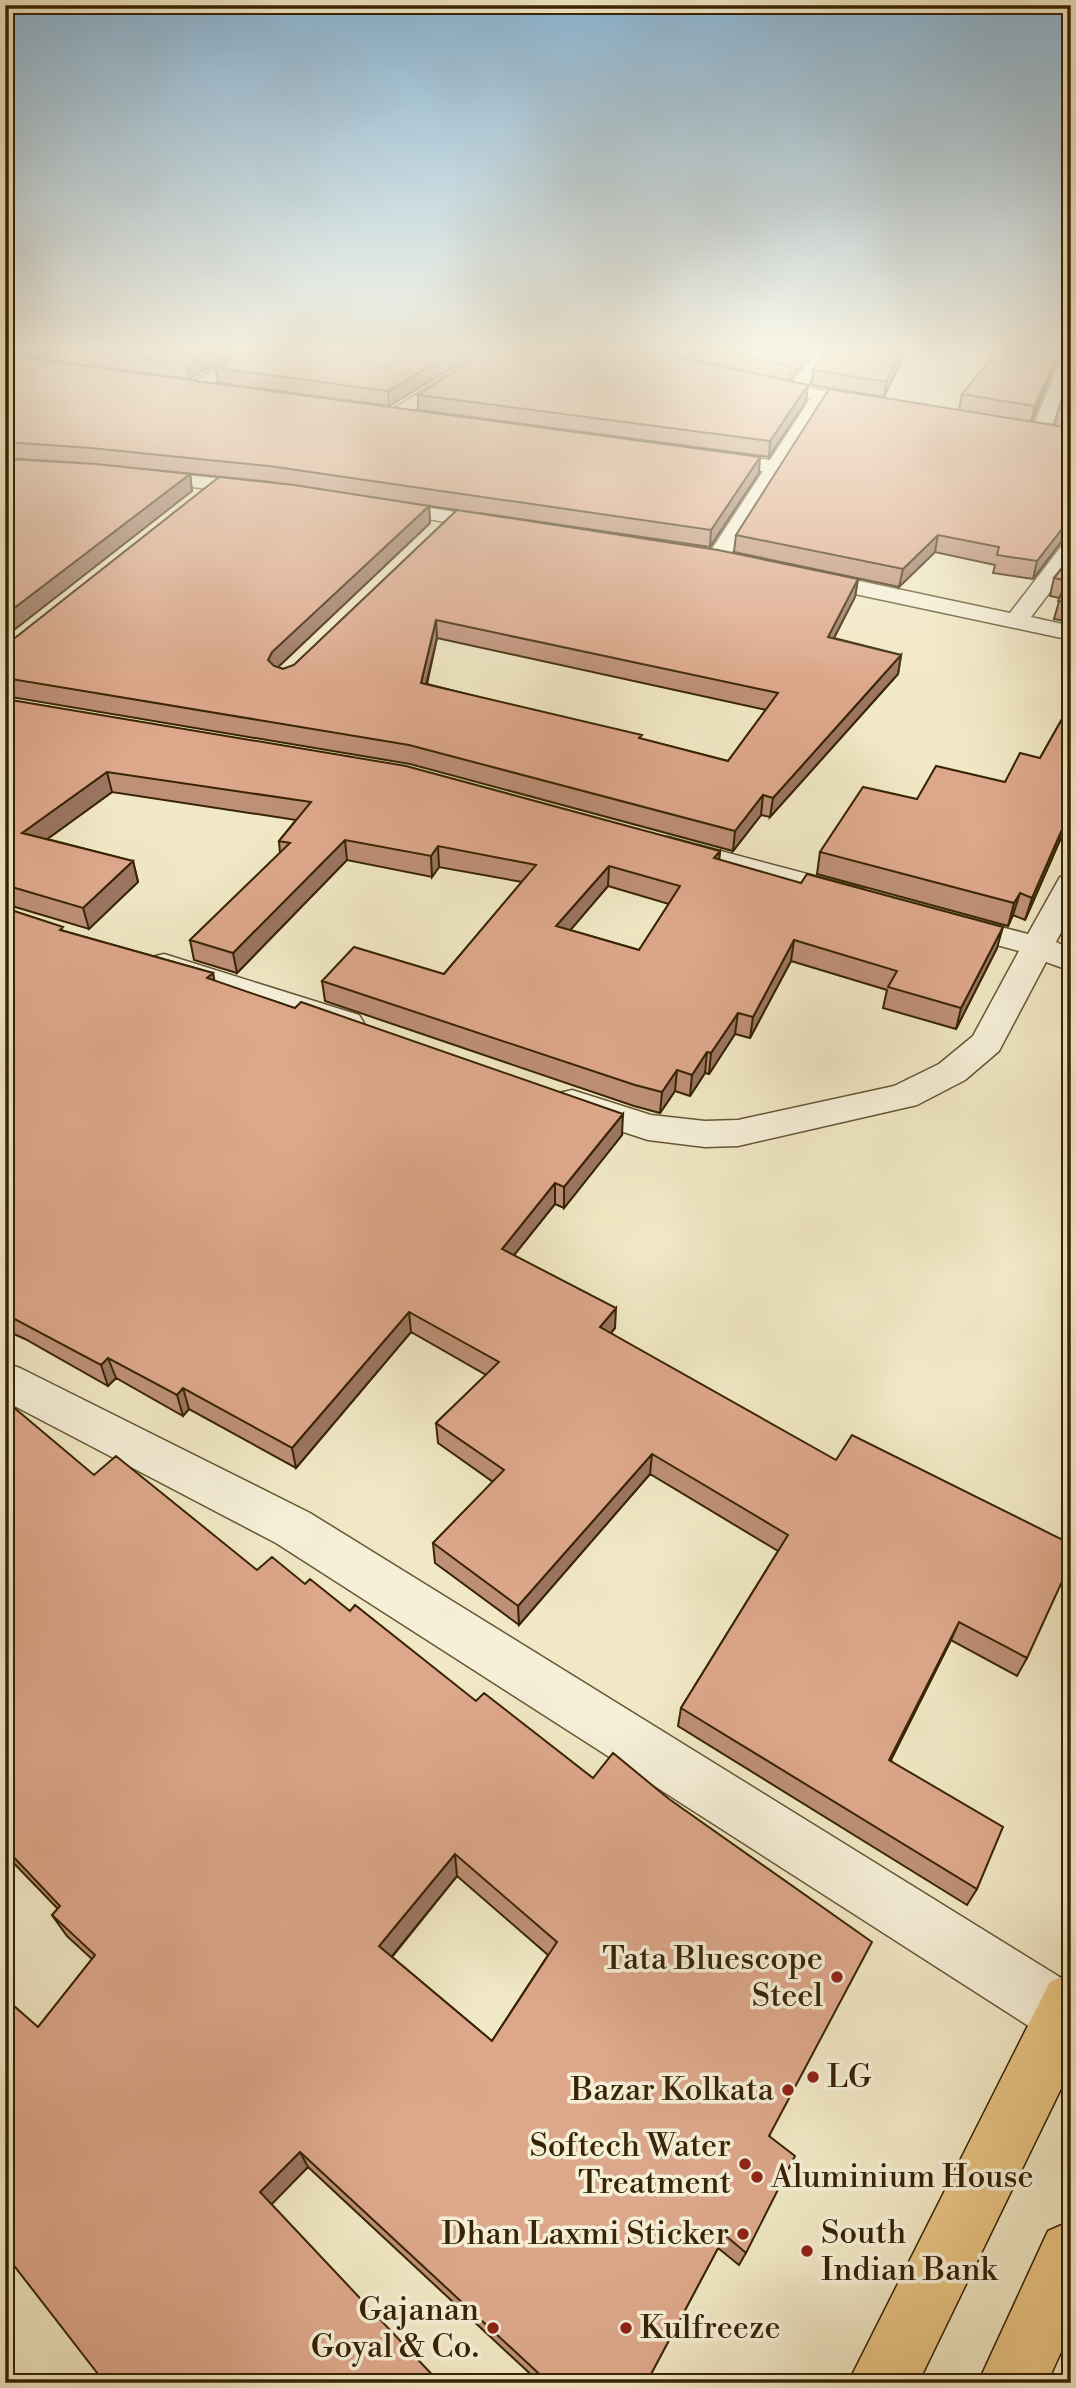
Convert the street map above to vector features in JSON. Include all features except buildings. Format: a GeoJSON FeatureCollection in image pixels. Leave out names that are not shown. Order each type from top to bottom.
{"type":"FeatureCollection","features":[{"type":"Feature","properties":{"kind":"main road"},"geometry":{"type":"LineString","coordinates":[[883,2383],[1069,2012]]}},
{"type":"Feature","properties":{"kind":"main road"},"geometry":{"type":"LineString","coordinates":[[1012,2383],[1071,2254]]}},
{"type":"Feature","properties":{"kind":"street"},"geometry":{"type":"LineString","coordinates":[[759,464],[777,467]]}},
{"type":"Feature","properties":{"kind":"street"},"geometry":{"type":"LineString","coordinates":[[717,558],[779,464]]}},
{"type":"Feature","properties":{"kind":"street"},"geometry":{"type":"LineString","coordinates":[[113,473],[283,492]]}},
{"type":"Feature","properties":{"kind":"street"},"geometry":{"type":"LineString","coordinates":[[195,501],[217,484]]}},
{"type":"Feature","properties":{"kind":"street"},"geometry":{"type":"LineString","coordinates":[[361,503],[517,528]]}},
{"type":"Feature","properties":{"kind":"street"},"geometry":{"type":"LineString","coordinates":[[431,536],[451,517]]}},
{"type":"Feature","properties":{"kind":"street"},"geometry":{"type":"LineString","coordinates":[[1017,620],[1071,550]]}},
{"type":"Feature","properties":{"kind":"street"},"geometry":{"type":"LineString","coordinates":[[690,554],[744,564]]}},
{"type":"Feature","properties":{"kind":"street"},"geometry":{"type":"LineString","coordinates":[[785,572],[1071,633]]}},
{"type":"Feature","properties":{"kind":"street"},"geometry":{"type":"LineString","coordinates":[[637,837],[877,903]]}},
{"type":"Feature","properties":{"kind":"street"},"geometry":{"type":"LineString","coordinates":[[548,1093],[648,1127],[705,1134],[738,1133],[904,1096],[952,1072],[987,1043],[1071,883]]}},
{"type":"Feature","properties":{"kind":"street"},"geometry":{"type":"LineString","coordinates":[[931,917],[1038,946],[1071,961]]}},
{"type":"Feature","properties":{"kind":"street"},"geometry":{"type":"LineString","coordinates":[[128,952],[378,1034]]}},
{"type":"Feature","properties":{"kind":"street"},"geometry":{"type":"LineString","coordinates":[[5,1380],[293,1528],[1069,2012]]}},
{"type":"Feature","properties":{"kind":"place","name":"Tata Bluescope Steel"},"geometry":{"type":"Point","coordinates":[837,1977]}},
{"type":"Feature","properties":{"kind":"place","name":"LG"},"geometry":{"type":"Point","coordinates":[813,2077]}},
{"type":"Feature","properties":{"kind":"place","name":"Bazar Kolkata"},"geometry":{"type":"Point","coordinates":[788,2090]}},
{"type":"Feature","properties":{"kind":"place","name":"Softech Water Treatment"},"geometry":{"type":"Point","coordinates":[745,2164]}},
{"type":"Feature","properties":{"kind":"place","name":"Aluminium House"},"geometry":{"type":"Point","coordinates":[757,2177]}},
{"type":"Feature","properties":{"kind":"place","name":"Dhan Laxmi Sticker"},"geometry":{"type":"Point","coordinates":[743,2234]}},
{"type":"Feature","properties":{"kind":"place","name":"South Indian Bank"},"geometry":{"type":"Point","coordinates":[807,2251]}},
{"type":"Feature","properties":{"kind":"place","name":"Gajanan Goyal & Co."},"geometry":{"type":"Point","coordinates":[493,2328]}},
{"type":"Feature","properties":{"kind":"place","name":"Kulfreeze"},"geometry":{"type":"Point","coordinates":[626,2328]}}]}
